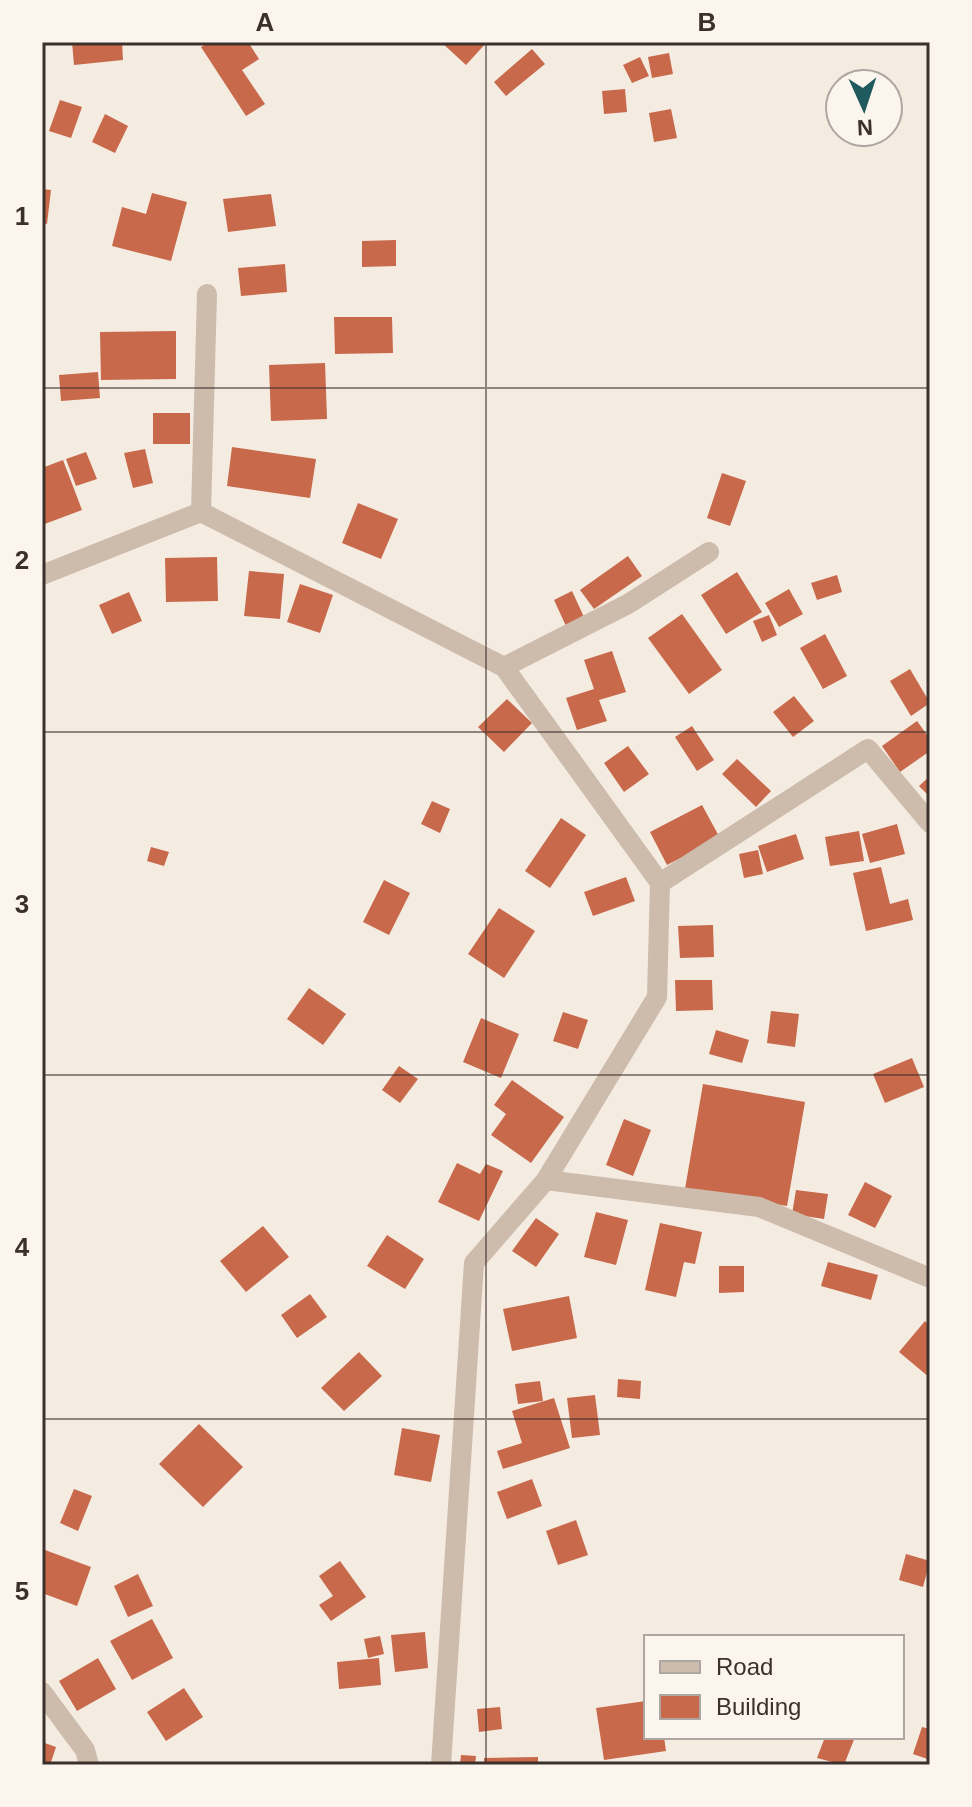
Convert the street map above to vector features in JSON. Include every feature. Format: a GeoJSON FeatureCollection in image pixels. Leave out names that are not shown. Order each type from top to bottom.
{"type":"FeatureCollection","features":[{"type":"Feature","properties":{"kind":"street"},"geometry":{"type":"LineString","coordinates":[[201,512],[207,294]]}},
{"type":"Feature","properties":{"kind":"street"},"geometry":{"type":"LineString","coordinates":[[42,575],[201,512],[504,667],[660,883],[657,997],[546,1180],[474,1263],[441,1765]]}},
{"type":"Feature","properties":{"kind":"street"},"geometry":{"type":"LineString","coordinates":[[504,667],[628,604],[709,552]]}},
{"type":"Feature","properties":{"kind":"street"},"geometry":{"type":"LineString","coordinates":[[660,883],[868,749],[930,823]]}},
{"type":"Feature","properties":{"kind":"street"},"geometry":{"type":"LineString","coordinates":[[546,1180],[759,1207],[930,1278]]}},
{"type":"Feature","properties":{"kind":"street"},"geometry":{"type":"LineString","coordinates":[[42,1692],[85,1750],[89,1765]]}},
{"type":"Feature","properties":{"kind":"building"},"geometry":{"type":"Polygon","coordinates":[[[72,42],[122,42],[123,60],[74,65],[72,42]]]}},
{"type":"Feature","properties":{"kind":"building"},"geometry":{"type":"Polygon","coordinates":[[[209,42],[248,42],[259,59],[242,70],[265,104],[246,116],[201,47],[209,42]]]}},
{"type":"Feature","properties":{"kind":"building"},"geometry":{"type":"Polygon","coordinates":[[[441,42],[487,42],[466,65],[441,42]]]}},
{"type":"Feature","properties":{"kind":"building"},"geometry":{"type":"Polygon","coordinates":[[[532,49],[545,64],[506,96],[494,82],[532,49]]]}},
{"type":"Feature","properties":{"kind":"building"},"geometry":{"type":"Polygon","coordinates":[[[669,53],[673,74],[652,78],[648,57],[669,53]]]}},
{"type":"Feature","properties":{"kind":"building"},"geometry":{"type":"Polygon","coordinates":[[[640,57],[649,76],[632,83],[623,65],[640,57]]]}},
{"type":"Feature","properties":{"kind":"building"},"geometry":{"type":"Polygon","coordinates":[[[625,89],[627,112],[604,114],[602,91],[625,89]]]}},
{"type":"Feature","properties":{"kind":"building"},"geometry":{"type":"Polygon","coordinates":[[[60,100],[82,107],[71,138],[49,131],[60,100]]]}},
{"type":"Feature","properties":{"kind":"building"},"geometry":{"type":"Polygon","coordinates":[[[671,109],[677,138],[654,142],[649,113],[671,109]]]}},
{"type":"Feature","properties":{"kind":"building"},"geometry":{"type":"Polygon","coordinates":[[[105,114],[128,126],[115,153],[92,142],[105,114]]]}},
{"type":"Feature","properties":{"kind":"building"},"geometry":{"type":"Polygon","coordinates":[[[42,189],[51,190],[47,224],[42,223],[42,189]]]}},
{"type":"Feature","properties":{"kind":"building"},"geometry":{"type":"Polygon","coordinates":[[[152,193],[187,202],[171,261],[112,246],[122,207],[146,214],[152,193]]]}},
{"type":"Feature","properties":{"kind":"building"},"geometry":{"type":"Polygon","coordinates":[[[271,194],[276,226],[228,232],[223,199],[271,194]]]}},
{"type":"Feature","properties":{"kind":"building"},"geometry":{"type":"Polygon","coordinates":[[[396,240],[396,266],[362,267],[362,241],[396,240]]]}},
{"type":"Feature","properties":{"kind":"building"},"geometry":{"type":"Polygon","coordinates":[[[285,264],[287,292],[241,296],[238,268],[285,264]]]}},
{"type":"Feature","properties":{"kind":"building"},"geometry":{"type":"Polygon","coordinates":[[[334,317],[392,317],[393,353],[335,354],[334,317]]]}},
{"type":"Feature","properties":{"kind":"building"},"geometry":{"type":"Polygon","coordinates":[[[176,331],[176,379],[101,380],[100,332],[176,331]]]}},
{"type":"Feature","properties":{"kind":"building"},"geometry":{"type":"Polygon","coordinates":[[[325,363],[327,419],[271,421],[269,365],[325,363]]]}},
{"type":"Feature","properties":{"kind":"building"},"geometry":{"type":"Polygon","coordinates":[[[98,372],[100,398],[61,401],[59,375],[98,372]]]}},
{"type":"Feature","properties":{"kind":"building"},"geometry":{"type":"Polygon","coordinates":[[[153,413],[190,413],[190,444],[153,444],[153,413]]]}},
{"type":"Feature","properties":{"kind":"building"},"geometry":{"type":"Polygon","coordinates":[[[232,447],[316,459],[310,498],[227,486],[232,447]]]}},
{"type":"Feature","properties":{"kind":"building"},"geometry":{"type":"Polygon","coordinates":[[[145,449],[153,483],[133,488],[124,453],[145,449]]]}},
{"type":"Feature","properties":{"kind":"building"},"geometry":{"type":"Polygon","coordinates":[[[86,452],[97,479],[76,486],[66,459],[86,452]]]}},
{"type":"Feature","properties":{"kind":"building"},"geometry":{"type":"Polygon","coordinates":[[[63,460],[82,510],[42,525],[42,468],[63,460]]]}},
{"type":"Feature","properties":{"kind":"building"},"geometry":{"type":"Polygon","coordinates":[[[722,473],[746,481],[730,526],[707,518],[722,473]]]}},
{"type":"Feature","properties":{"kind":"building"},"geometry":{"type":"Polygon","coordinates":[[[358,503],[398,519],[381,559],[342,543],[358,503]]]}},
{"type":"Feature","properties":{"kind":"building"},"geometry":{"type":"Polygon","coordinates":[[[628,556],[642,576],[594,609],[580,590],[628,556]]]}},
{"type":"Feature","properties":{"kind":"building"},"geometry":{"type":"Polygon","coordinates":[[[217,557],[218,601],[166,602],[165,558],[217,557]]]}},
{"type":"Feature","properties":{"kind":"building"},"geometry":{"type":"Polygon","coordinates":[[[249,571],[284,574],[280,619],[244,616],[249,571]]]}},
{"type":"Feature","properties":{"kind":"building"},"geometry":{"type":"Polygon","coordinates":[[[737,572],[762,612],[726,634],[701,595],[737,572]]]}},
{"type":"Feature","properties":{"kind":"building"},"geometry":{"type":"Polygon","coordinates":[[[837,575],[842,592],[817,600],[811,583],[837,575]]]}},
{"type":"Feature","properties":{"kind":"building"},"geometry":{"type":"Polygon","coordinates":[[[300,584],[333,595],[320,633],[287,622],[300,584]]]}},
{"type":"Feature","properties":{"kind":"building"},"geometry":{"type":"Polygon","coordinates":[[[789,589],[803,614],[779,627],[765,603],[789,589]]]}},
{"type":"Feature","properties":{"kind":"building"},"geometry":{"type":"Polygon","coordinates":[[[572,591],[584,617],[566,626],[554,600],[572,591]]]}},
{"type":"Feature","properties":{"kind":"building"},"geometry":{"type":"Polygon","coordinates":[[[129,592],[142,621],[112,634],[99,605],[129,592]]]}},
{"type":"Feature","properties":{"kind":"building"},"geometry":{"type":"Polygon","coordinates":[[[682,614],[722,670],[689,694],[648,638],[682,614]]]}},
{"type":"Feature","properties":{"kind":"building"},"geometry":{"type":"Polygon","coordinates":[[[769,615],[777,635],[762,642],[753,621],[769,615]]]}},
{"type":"Feature","properties":{"kind":"building"},"geometry":{"type":"Polygon","coordinates":[[[825,634],[847,676],[823,689],[800,648],[825,634]]]}},
{"type":"Feature","properties":{"kind":"building"},"geometry":{"type":"Polygon","coordinates":[[[612,651],[626,692],[599,700],[607,721],[577,730],[566,698],[594,689],[584,660],[612,651]]]}},
{"type":"Feature","properties":{"kind":"building"},"geometry":{"type":"Polygon","coordinates":[[[910,669],[930,703],[911,716],[890,681],[910,669]]]}},
{"type":"Feature","properties":{"kind":"building"},"geometry":{"type":"Polygon","coordinates":[[[794,696],[814,721],[793,737],[773,712],[794,696]]]}},
{"type":"Feature","properties":{"kind":"building"},"geometry":{"type":"Polygon","coordinates":[[[507,699],[532,723],[504,752],[478,727],[507,699]]]}},
{"type":"Feature","properties":{"kind":"building"},"geometry":{"type":"Polygon","coordinates":[[[917,721],[930,739],[930,751],[900,772],[882,746],[917,721]]]}},
{"type":"Feature","properties":{"kind":"building"},"geometry":{"type":"Polygon","coordinates":[[[692,726],[714,760],[697,771],[675,737],[692,726]]]}},
{"type":"Feature","properties":{"kind":"building"},"geometry":{"type":"Polygon","coordinates":[[[628,746],[649,774],[624,792],[604,763],[628,746]]]}},
{"type":"Feature","properties":{"kind":"building"},"geometry":{"type":"Polygon","coordinates":[[[737,759],[771,791],[756,807],[722,774],[737,759]]]}},
{"type":"Feature","properties":{"kind":"building"},"geometry":{"type":"Polygon","coordinates":[[[930,776],[930,797],[919,786],[930,776]]]}},
{"type":"Feature","properties":{"kind":"building"},"geometry":{"type":"Polygon","coordinates":[[[432,801],[450,809],[440,833],[421,824],[432,801]]]}},
{"type":"Feature","properties":{"kind":"building"},"geometry":{"type":"Polygon","coordinates":[[[702,805],[720,838],[667,865],[650,832],[702,805]]]}},
{"type":"Feature","properties":{"kind":"building"},"geometry":{"type":"Polygon","coordinates":[[[561,818],[586,835],[550,888],[525,871],[561,818]]]}},
{"type":"Feature","properties":{"kind":"building"},"geometry":{"type":"Polygon","coordinates":[[[897,824],[905,854],[870,863],[862,834],[897,824]]]}},
{"type":"Feature","properties":{"kind":"building"},"geometry":{"type":"Polygon","coordinates":[[[859,831],[864,861],[830,866],[825,837],[859,831]]]}},
{"type":"Feature","properties":{"kind":"building"},"geometry":{"type":"Polygon","coordinates":[[[796,834],[804,859],[767,872],[758,846],[796,834]]]}},
{"type":"Feature","properties":{"kind":"building"},"geometry":{"type":"Polygon","coordinates":[[[151,847],[169,852],[164,866],[147,861],[151,847]]]}},
{"type":"Feature","properties":{"kind":"building"},"geometry":{"type":"Polygon","coordinates":[[[758,850],[763,874],[744,878],[739,854],[758,850]]]}},
{"type":"Feature","properties":{"kind":"building"},"geometry":{"type":"Polygon","coordinates":[[[881,867],[890,904],[908,899],[913,920],[866,931],[853,873],[881,867]]]}},
{"type":"Feature","properties":{"kind":"building"},"geometry":{"type":"Polygon","coordinates":[[[626,877],[635,901],[593,916],[584,892],[626,877]]]}},
{"type":"Feature","properties":{"kind":"building"},"geometry":{"type":"Polygon","coordinates":[[[384,880],[410,893],[389,935],[363,922],[384,880]]]}},
{"type":"Feature","properties":{"kind":"building"},"geometry":{"type":"Polygon","coordinates":[[[499,908],[535,931],[504,978],[468,954],[499,908]]]}},
{"type":"Feature","properties":{"kind":"building"},"geometry":{"type":"Polygon","coordinates":[[[713,925],[714,957],[680,958],[678,926],[713,925]]]}},
{"type":"Feature","properties":{"kind":"building"},"geometry":{"type":"Polygon","coordinates":[[[675,980],[712,980],[713,1010],[676,1011],[675,980]]]}},
{"type":"Feature","properties":{"kind":"building"},"geometry":{"type":"Polygon","coordinates":[[[309,988],[346,1014],[323,1045],[287,1019],[309,988]]]}},
{"type":"Feature","properties":{"kind":"building"},"geometry":{"type":"Polygon","coordinates":[[[771,1011],[799,1014],[795,1047],[767,1043],[771,1011]]]}},
{"type":"Feature","properties":{"kind":"building"},"geometry":{"type":"Polygon","coordinates":[[[563,1012],[588,1020],[578,1049],[553,1041],[563,1012]]]}},
{"type":"Feature","properties":{"kind":"building"},"geometry":{"type":"Polygon","coordinates":[[[481,1018],[519,1034],[501,1078],[463,1062],[481,1018]]]}},
{"type":"Feature","properties":{"kind":"building"},"geometry":{"type":"Polygon","coordinates":[[[716,1030],[749,1040],[742,1063],[709,1054],[716,1030]]]}},
{"type":"Feature","properties":{"kind":"building"},"geometry":{"type":"Polygon","coordinates":[[[912,1058],[924,1087],[885,1103],[873,1074],[912,1058]]]}},
{"type":"Feature","properties":{"kind":"building"},"geometry":{"type":"Polygon","coordinates":[[[399,1066],[418,1079],[400,1103],[382,1090],[399,1066]]]}},
{"type":"Feature","properties":{"kind":"building"},"geometry":{"type":"Polygon","coordinates":[[[512,1080],[564,1117],[531,1163],[491,1135],[506,1114],[494,1105],[512,1080]]]}},
{"type":"Feature","properties":{"kind":"building"},"geometry":{"type":"Polygon","coordinates":[[[703,1084],[805,1102],[787,1206],[685,1189],[703,1084]]]}},
{"type":"Feature","properties":{"kind":"building"},"geometry":{"type":"Polygon","coordinates":[[[624,1119],[651,1130],[633,1176],[606,1165],[624,1119]]]}},
{"type":"Feature","properties":{"kind":"building"},"geometry":{"type":"Polygon","coordinates":[[[457,1163],[480,1174],[486,1164],[503,1171],[479,1221],[438,1202],[457,1163]]]}},
{"type":"Feature","properties":{"kind":"building"},"geometry":{"type":"Polygon","coordinates":[[[865,1182],[892,1196],[875,1228],[848,1215],[865,1182]]]}},
{"type":"Feature","properties":{"kind":"building"},"geometry":{"type":"Polygon","coordinates":[[[796,1190],[828,1194],[824,1219],[792,1214],[796,1190]]]}},
{"type":"Feature","properties":{"kind":"building"},"geometry":{"type":"Polygon","coordinates":[[[596,1212],[628,1220],[616,1265],[584,1257],[596,1212]]]}},
{"type":"Feature","properties":{"kind":"building"},"geometry":{"type":"Polygon","coordinates":[[[536,1218],[559,1234],[536,1267],[512,1251],[536,1218]]]}},
{"type":"Feature","properties":{"kind":"building"},"geometry":{"type":"Polygon","coordinates":[[[660,1223],[702,1232],[695,1264],[684,1262],[676,1297],[645,1290],[660,1223]]]}},
{"type":"Feature","properties":{"kind":"building"},"geometry":{"type":"Polygon","coordinates":[[[263,1226],[289,1257],[246,1292],[220,1261],[263,1226]]]}},
{"type":"Feature","properties":{"kind":"building"},"geometry":{"type":"Polygon","coordinates":[[[387,1235],[424,1259],[405,1289],[367,1266],[387,1235]]]}},
{"type":"Feature","properties":{"kind":"building"},"geometry":{"type":"Polygon","coordinates":[[[828,1262],[878,1275],[871,1300],[821,1286],[828,1262]]]}},
{"type":"Feature","properties":{"kind":"building"},"geometry":{"type":"Polygon","coordinates":[[[719,1266],[744,1266],[744,1292],[719,1293],[719,1266]]]}},
{"type":"Feature","properties":{"kind":"building"},"geometry":{"type":"Polygon","coordinates":[[[310,1294],[327,1317],[297,1338],[281,1315],[310,1294]]]}},
{"type":"Feature","properties":{"kind":"building"},"geometry":{"type":"Polygon","coordinates":[[[569,1296],[577,1338],[512,1351],[503,1309],[569,1296]]]}},
{"type":"Feature","properties":{"kind":"building"},"geometry":{"type":"Polygon","coordinates":[[[925,1321],[930,1326],[930,1378],[899,1352],[925,1321]]]}},
{"type":"Feature","properties":{"kind":"building"},"geometry":{"type":"Polygon","coordinates":[[[359,1352],[382,1376],[344,1411],[321,1388],[359,1352]]]}},
{"type":"Feature","properties":{"kind":"building"},"geometry":{"type":"Polygon","coordinates":[[[618,1379],[641,1381],[640,1399],[617,1397],[618,1379]]]}},
{"type":"Feature","properties":{"kind":"building"},"geometry":{"type":"Polygon","coordinates":[[[540,1381],[543,1401],[518,1404],[515,1384],[540,1381]]]}},
{"type":"Feature","properties":{"kind":"building"},"geometry":{"type":"Polygon","coordinates":[[[595,1395],[600,1435],[572,1438],[567,1398],[595,1395]]]}},
{"type":"Feature","properties":{"kind":"building"},"geometry":{"type":"Polygon","coordinates":[[[554,1398],[570,1448],[503,1469],[497,1451],[522,1443],[512,1411],[554,1398]]]}},
{"type":"Feature","properties":{"kind":"building"},"geometry":{"type":"Polygon","coordinates":[[[199,1424],[243,1467],[203,1507],[159,1464],[199,1424]]]}},
{"type":"Feature","properties":{"kind":"building"},"geometry":{"type":"Polygon","coordinates":[[[402,1428],[440,1435],[431,1482],[394,1475],[402,1428]]]}},
{"type":"Feature","properties":{"kind":"building"},"geometry":{"type":"Polygon","coordinates":[[[532,1479],[542,1506],[507,1519],[497,1492],[532,1479]]]}},
{"type":"Feature","properties":{"kind":"building"},"geometry":{"type":"Polygon","coordinates":[[[74,1489],[92,1496],[78,1531],[60,1523],[74,1489]]]}},
{"type":"Feature","properties":{"kind":"building"},"geometry":{"type":"Polygon","coordinates":[[[576,1520],[588,1555],[558,1565],[546,1531],[576,1520]]]}},
{"type":"Feature","properties":{"kind":"building"},"geometry":{"type":"Polygon","coordinates":[[[45,1550],[91,1567],[77,1606],[42,1593],[45,1550]]]}},
{"type":"Feature","properties":{"kind":"building"},"geometry":{"type":"Polygon","coordinates":[[[906,1554],[930,1561],[923,1587],[899,1580],[906,1554]]]}},
{"type":"Feature","properties":{"kind":"building"},"geometry":{"type":"Polygon","coordinates":[[[340,1561],[366,1597],[331,1621],[319,1605],[333,1596],[319,1576],[340,1561]]]}},
{"type":"Feature","properties":{"kind":"building"},"geometry":{"type":"Polygon","coordinates":[[[138,1574],[153,1606],[128,1617],[114,1586],[138,1574]]]}},
{"type":"Feature","properties":{"kind":"building"},"geometry":{"type":"Polygon","coordinates":[[[152,1619],[173,1658],[132,1680],[110,1641],[152,1619]]]}},
{"type":"Feature","properties":{"kind":"building"},"geometry":{"type":"Polygon","coordinates":[[[425,1632],[428,1668],[395,1672],[391,1635],[425,1632]]]}},
{"type":"Feature","properties":{"kind":"building"},"geometry":{"type":"Polygon","coordinates":[[[380,1636],[384,1654],[368,1658],[364,1639],[380,1636]]]}},
{"type":"Feature","properties":{"kind":"building"},"geometry":{"type":"Polygon","coordinates":[[[98,1658],[116,1689],[77,1711],[59,1681],[98,1658]]]}},
{"type":"Feature","properties":{"kind":"building"},"geometry":{"type":"Polygon","coordinates":[[[379,1658],[381,1685],[339,1689],[337,1662],[379,1658]]]}},
{"type":"Feature","properties":{"kind":"building"},"geometry":{"type":"Polygon","coordinates":[[[184,1688],[203,1717],[166,1741],[147,1712],[184,1688]]]}},
{"type":"Feature","properties":{"kind":"building"},"geometry":{"type":"Polygon","coordinates":[[[644,1701],[644,1739],[664,1739],[666,1751],[604,1760],[596,1708],[644,1701]]]}},
{"type":"Feature","properties":{"kind":"building"},"geometry":{"type":"Polygon","coordinates":[[[500,1707],[502,1729],[479,1732],[477,1709],[500,1707]]]}},
{"type":"Feature","properties":{"kind":"building"},"geometry":{"type":"Polygon","coordinates":[[[922,1727],[930,1729],[930,1760],[913,1754],[922,1727]]]}},
{"type":"Feature","properties":{"kind":"building"},"geometry":{"type":"Polygon","coordinates":[[[824,1739],[854,1739],[844,1765],[817,1758],[824,1739]]]}},
{"type":"Feature","properties":{"kind":"building"},"geometry":{"type":"Polygon","coordinates":[[[42,1742],[56,1747],[50,1765],[42,1765],[42,1742]]]}},
{"type":"Feature","properties":{"kind":"building"},"geometry":{"type":"Polygon","coordinates":[[[461,1755],[476,1756],[475,1765],[460,1765],[461,1755]]]}},
{"type":"Feature","properties":{"kind":"building"},"geometry":{"type":"Polygon","coordinates":[[[538,1757],[538,1765],[484,1765],[484,1758],[538,1757]]]}}]}
